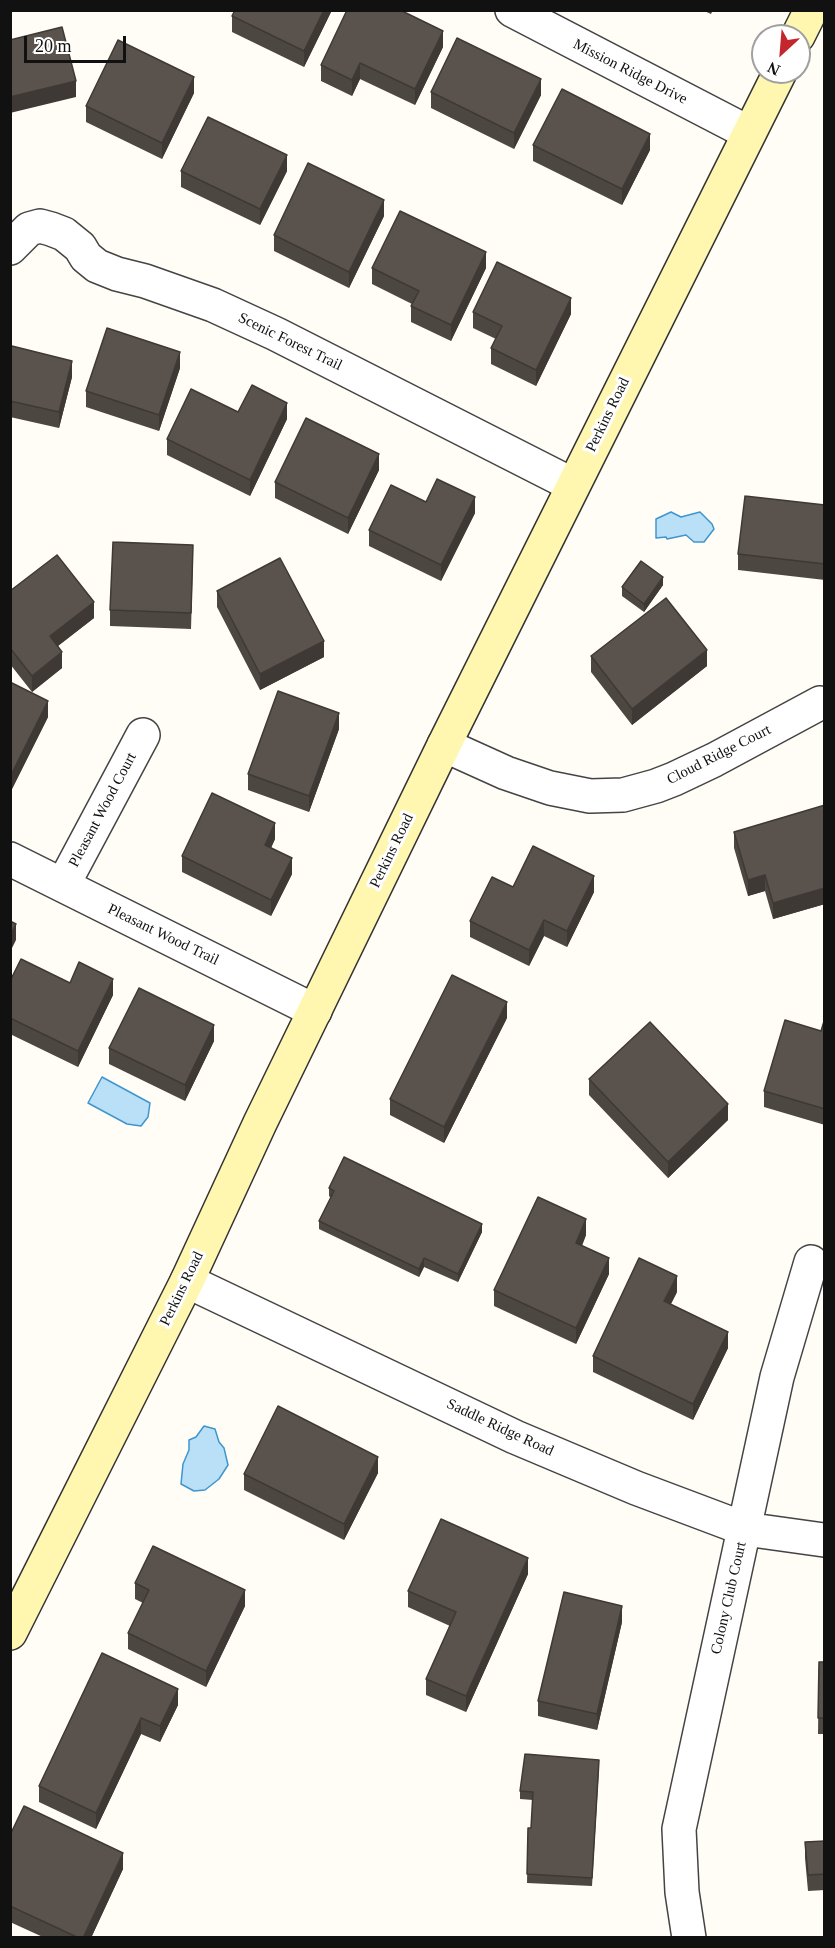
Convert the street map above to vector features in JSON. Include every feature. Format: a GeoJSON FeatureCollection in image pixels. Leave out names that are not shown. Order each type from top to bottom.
{"type":"FeatureCollection","features":[{"type":"Feature","properties":{"kind":"main road"},"geometry":{"type":"LineString","coordinates":[[804,24],[811,10]]}},
{"type":"Feature","properties":{"kind":"main road","name":"Perkins Road"},"geometry":{"type":"LineString","coordinates":[[10,1633],[187,1281],[444,745],[774,84]]}},
{"type":"Feature","properties":{"kind":"street","name":"Mission Ridge Drive"},"geometry":{"type":"LineString","coordinates":[[515,11],[749,133]]}},
{"type":"Feature","properties":{"kind":"street","name":"Scenic Forest Trail"},"geometry":{"type":"LineString","coordinates":[[10,248],[30,229],[40,226],[64,234],[80,247],[86,257],[97,266],[213,305],[276,334],[573,484]]}},
{"type":"Feature","properties":{"kind":"street","name":"Cloud Ridge Court"},"geometry":{"type":"LineString","coordinates":[[444,745],[506,773],[550,788],[590,796],[623,795],[674,779],[820,703]]}},
{"type":"Feature","properties":{"kind":"street","name":"Pleasant Wood Court"},"geometry":{"type":"LineString","coordinates":[[63,885],[143,735]]}},
{"type":"Feature","properties":{"kind":"street","name":"Pleasant Wood Trail"},"geometry":{"type":"LineString","coordinates":[[10,859],[315,1011]]}},
{"type":"Feature","properties":{"kind":"street","name":"Colony Club Court"},"geometry":{"type":"LineString","coordinates":[[689,1938],[682,1892],[679,1829],[777,1377],[811,1262]]}},
{"type":"Feature","properties":{"kind":"street","name":"Saddle Ridge Road"},"geometry":{"type":"LineString","coordinates":[[187,1281],[515,1437],[636,1488],[745,1529],[825,1540]]}},
{"type":"Feature","properties":{"kind":"water"},"geometry":{"type":"Polygon","coordinates":[[[671,512],[681,517],[700,512],[714,529],[704,542],[694,542],[686,535],[667,539],[666,537],[656,538],[656,519],[671,512]]]}},
{"type":"Feature","properties":{"kind":"water"},"geometry":{"type":"Polygon","coordinates":[[[102,1077],[150,1103],[148,1117],[141,1126],[127,1124],[88,1103],[102,1077]]]}},
{"type":"Feature","properties":{"kind":"water"},"geometry":{"type":"Polygon","coordinates":[[[204,1426],[215,1429],[219,1442],[224,1448],[228,1465],[219,1479],[205,1490],[194,1491],[181,1484],[183,1464],[189,1450],[189,1440],[196,1437],[204,1426]]]}},
{"type":"Feature","properties":{"kind":"building"},"geometry":{"type":"Polygon","coordinates":[[[235,10],[324,10],[304,51],[232,16],[235,10]]]}},
{"type":"Feature","properties":{"kind":"building"},"geometry":{"type":"Polygon","coordinates":[[[347,10],[400,10],[443,31],[415,89],[360,63],[352,80],[321,65],[347,10]]]}},
{"type":"Feature","properties":{"kind":"building"},"geometry":{"type":"Polygon","coordinates":[[[62,27],[76,81],[10,97],[10,40],[62,27]]]}},
{"type":"Feature","properties":{"kind":"building"},"geometry":{"type":"Polygon","coordinates":[[[457,38],[541,79],[514,133],[431,92],[457,38]]]}},
{"type":"Feature","properties":{"kind":"building"},"geometry":{"type":"Polygon","coordinates":[[[118,40],[194,77],[162,143],[86,106],[118,40]]]}},
{"type":"Feature","properties":{"kind":"building"},"geometry":{"type":"Polygon","coordinates":[[[562,89],[650,134],[622,189],[533,145],[562,89]]]}},
{"type":"Feature","properties":{"kind":"building"},"geometry":{"type":"Polygon","coordinates":[[[208,117],[287,155],[260,209],[181,171],[208,117]]]}},
{"type":"Feature","properties":{"kind":"building"},"geometry":{"type":"Polygon","coordinates":[[[308,163],[384,200],[349,272],[274,235],[308,163]]]}},
{"type":"Feature","properties":{"kind":"building"},"geometry":{"type":"Polygon","coordinates":[[[400,211],[486,252],[451,325],[411,306],[419,291],[372,268],[400,211]]]}},
{"type":"Feature","properties":{"kind":"building"},"geometry":{"type":"Polygon","coordinates":[[[497,262],[571,298],[536,370],[491,348],[502,326],[473,312],[497,262]]]}},
{"type":"Feature","properties":{"kind":"building"},"geometry":{"type":"Polygon","coordinates":[[[107,328],[180,352],[159,415],[86,391],[107,328]]]}},
{"type":"Feature","properties":{"kind":"building"},"geometry":{"type":"Polygon","coordinates":[[[12,346],[72,361],[59,412],[10,401],[10,350],[12,346]]]}},
{"type":"Feature","properties":{"kind":"building"},"geometry":{"type":"Polygon","coordinates":[[[252,385],[287,403],[250,480],[167,439],[191,389],[238,412],[252,385]]]}},
{"type":"Feature","properties":{"kind":"building"},"geometry":{"type":"Polygon","coordinates":[[[306,418],[379,454],[348,518],[275,482],[306,418]]]}},
{"type":"Feature","properties":{"kind":"building"},"geometry":{"type":"Polygon","coordinates":[[[437,479],[475,497],[441,565],[369,530],[391,485],[426,502],[437,479]]]}},
{"type":"Feature","properties":{"kind":"building"},"geometry":{"type":"Polygon","coordinates":[[[745,496],[825,505],[825,564],[738,554],[745,496]]]}},
{"type":"Feature","properties":{"kind":"building"},"geometry":{"type":"Polygon","coordinates":[[[113,542],[193,545],[191,613],[110,610],[113,542]]]}},
{"type":"Feature","properties":{"kind":"building"},"geometry":{"type":"Polygon","coordinates":[[[57,555],[94,602],[50,636],[62,652],[32,676],[10,648],[10,591],[57,555]]]}},
{"type":"Feature","properties":{"kind":"building"},"geometry":{"type":"Polygon","coordinates":[[[280,558],[324,641],[260,674],[217,591],[280,558]]]}},
{"type":"Feature","properties":{"kind":"building"},"geometry":{"type":"Polygon","coordinates":[[[641,561],[663,577],[644,604],[622,587],[641,561]]]}},
{"type":"Feature","properties":{"kind":"building"},"geometry":{"type":"Polygon","coordinates":[[[666,598],[707,650],[632,709],[591,656],[666,598]]]}},
{"type":"Feature","properties":{"kind":"building"},"geometry":{"type":"Polygon","coordinates":[[[10,682],[48,701],[12,773],[10,773],[10,682]]]}},
{"type":"Feature","properties":{"kind":"building"},"geometry":{"type":"Polygon","coordinates":[[[278,691],[339,713],[309,796],[248,774],[278,691]]]}},
{"type":"Feature","properties":{"kind":"building"},"geometry":{"type":"Polygon","coordinates":[[[212,793],[275,823],[265,845],[292,858],[271,900],[182,856],[212,793]]]}},
{"type":"Feature","properties":{"kind":"building"},"geometry":{"type":"Polygon","coordinates":[[[825,805],[825,888],[773,903],[765,875],[748,880],[734,832],[825,805]]]}},
{"type":"Feature","properties":{"kind":"building"},"geometry":{"type":"Polygon","coordinates":[[[533,846],[594,876],[567,931],[544,920],[529,950],[470,921],[492,877],[513,887],[533,846]]]}},
{"type":"Feature","properties":{"kind":"building"},"geometry":{"type":"Polygon","coordinates":[[[10,921],[16,924],[10,936],[10,921]]]}},
{"type":"Feature","properties":{"kind":"building"},"geometry":{"type":"Polygon","coordinates":[[[21,959],[70,983],[79,962],[113,979],[78,1051],[10,1018],[10,981],[21,959]]]}},
{"type":"Feature","properties":{"kind":"building"},"geometry":{"type":"Polygon","coordinates":[[[452,975],[507,1002],[444,1127],[390,1099],[452,975]]]}},
{"type":"Feature","properties":{"kind":"building"},"geometry":{"type":"Polygon","coordinates":[[[139,988],[214,1025],[185,1085],[109,1048],[139,988]]]}},
{"type":"Feature","properties":{"kind":"building"},"geometry":{"type":"Polygon","coordinates":[[[825,1018],[825,1109],[764,1091],[785,1020],[821,1031],[825,1018]]]}},
{"type":"Feature","properties":{"kind":"building"},"geometry":{"type":"Polygon","coordinates":[[[650,1022],[728,1104],[668,1162],[589,1079],[650,1022]]]}},
{"type":"Feature","properties":{"kind":"building"},"geometry":{"type":"Polygon","coordinates":[[[344,1157],[482,1224],[458,1274],[424,1258],[419,1269],[319,1221],[334,1191],[329,1188],[344,1157]]]}},
{"type":"Feature","properties":{"kind":"building"},"geometry":{"type":"Polygon","coordinates":[[[538,1197],[586,1219],[576,1243],[609,1258],[576,1328],[494,1290],[538,1197]]]}},
{"type":"Feature","properties":{"kind":"building"},"geometry":{"type":"Polygon","coordinates":[[[639,1258],[677,1276],[664,1301],[728,1332],[693,1404],[593,1356],[639,1258]]]}},
{"type":"Feature","properties":{"kind":"building"},"geometry":{"type":"Polygon","coordinates":[[[278,1406],[378,1457],[344,1524],[244,1474],[278,1406]]]}},
{"type":"Feature","properties":{"kind":"building"},"geometry":{"type":"Polygon","coordinates":[[[441,1519],[528,1558],[466,1696],[426,1679],[456,1612],[408,1591],[441,1519]]]}},
{"type":"Feature","properties":{"kind":"building"},"geometry":{"type":"Polygon","coordinates":[[[153,1546],[245,1590],[206,1671],[128,1633],[149,1590],[135,1583],[153,1546]]]}},
{"type":"Feature","properties":{"kind":"building"},"geometry":{"type":"Polygon","coordinates":[[[564,1592],[622,1606],[597,1714],[538,1701],[564,1592]]]}},
{"type":"Feature","properties":{"kind":"building"},"geometry":{"type":"Polygon","coordinates":[[[102,1653],[178,1689],[160,1726],[141,1718],[96,1813],[39,1786],[102,1653]]]}},
{"type":"Feature","properties":{"kind":"building"},"geometry":{"type":"Polygon","coordinates":[[[819,1662],[825,1662],[825,1718],[818,1718],[819,1662]]]}},
{"type":"Feature","properties":{"kind":"building"},"geometry":{"type":"Polygon","coordinates":[[[525,1754],[599,1760],[592,1878],[527,1874],[528,1828],[531,1828],[533,1792],[520,1791],[525,1754]]]}},
{"type":"Feature","properties":{"kind":"building"},"geometry":{"type":"Polygon","coordinates":[[[24,1806],[123,1853],[83,1938],[10,1906],[10,1835],[24,1806]]]}},
{"type":"Feature","properties":{"kind":"building"},"geometry":{"type":"Polygon","coordinates":[[[825,1841],[825,1874],[808,1875],[805,1842],[825,1841]]]}}]}
